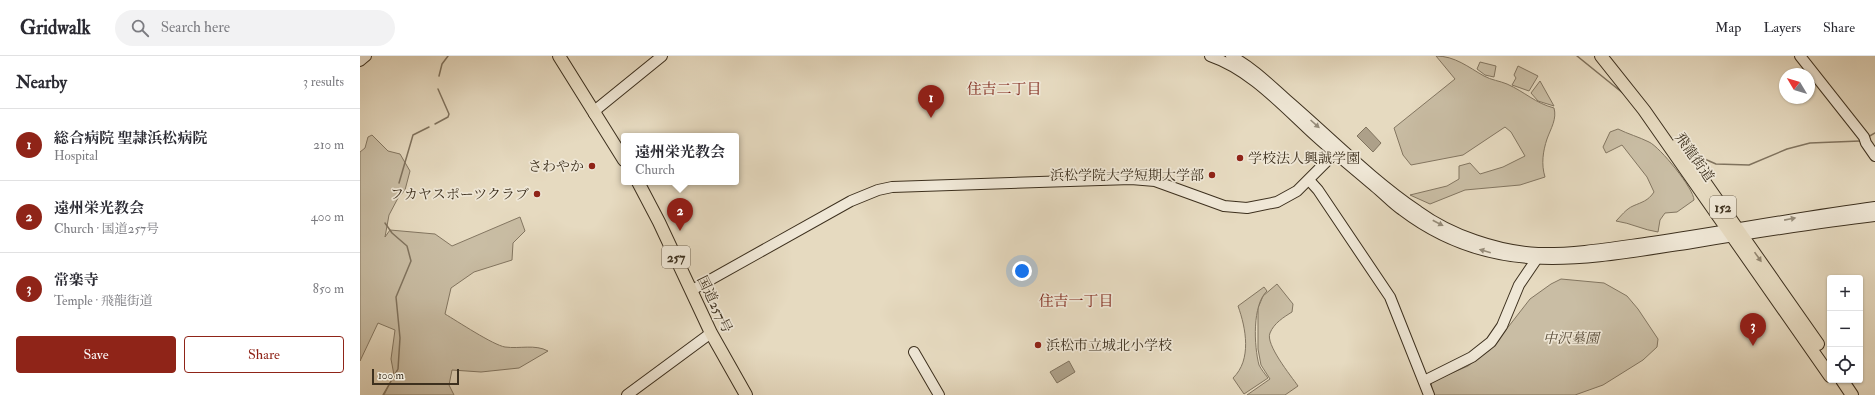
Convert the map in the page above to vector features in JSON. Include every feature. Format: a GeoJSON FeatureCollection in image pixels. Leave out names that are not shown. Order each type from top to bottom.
{"type":"FeatureCollection","features":[{"type":"Feature","properties":{"kind":"highway"},"geometry":{"type":"LineString","coordinates":[[559,56],[621,155]]}},
{"type":"Feature","properties":{"kind":"highway","name":"飛龍街道"},"geometry":{"type":"LineString","coordinates":[[1600,56],[1644,110],[1827,358]]}},
{"type":"Feature","properties":{"kind":"highway","name":"飛龍街道"},"geometry":{"type":"LineString","coordinates":[[1610,56],[1669,132],[1827,371]]}},
{"type":"Feature","properties":{"kind":"highway","name":"国道257号"},"geometry":{"type":"LineString","coordinates":[[640,185],[712,333],[746,395]]}},
{"type":"Feature","properties":{"kind":"highway"},"geometry":{"type":"LineString","coordinates":[[1835,383],[1843,395]]}},
{"type":"Feature","properties":{"kind":"highway"},"geometry":{"type":"LineString","coordinates":[[1844,383],[1852,395]]}},
{"type":"Feature","properties":{"kind":"street"},"geometry":{"type":"LineString","coordinates":[[360,60],[366,56]]}},
{"type":"Feature","properties":{"kind":"street"},"geometry":{"type":"LineString","coordinates":[[594,114],[598,108],[662,56]]}},
{"type":"Feature","properties":{"kind":"street"},"geometry":{"type":"LineString","coordinates":[[1210,56],[1226,61],[1236,67],[1338,150],[1420,213],[1467,237],[1518,250],[1537,253],[1572,252],[1671,239],[1735,233],[1875,216]]}},
{"type":"Feature","properties":{"kind":"street"},"geometry":{"type":"LineString","coordinates":[[1231,56],[1265,80],[1401,210],[1438,233],[1464,245],[1498,255],[1536,260],[1573,260],[1735,233],[1808,216],[1875,208]]}},
{"type":"Feature","properties":{"kind":"street"},"geometry":{"type":"LineString","coordinates":[[1800,56],[1864,137],[1866,143],[1875,156]]}},
{"type":"Feature","properties":{"kind":"street"},"geometry":{"type":"LineString","coordinates":[[692,290],[851,201],[878,190],[892,187],[1131,179],[1154,181],[1224,206],[1247,208],[1268,204],[1283,199],[1297,191],[1338,150]]}},
{"type":"Feature","properties":{"kind":"street"},"geometry":{"type":"LineString","coordinates":[[1309,180],[1318,190],[1390,297],[1429,395]]}},
{"type":"Feature","properties":{"kind":"street"},"geometry":{"type":"LineString","coordinates":[[1424,381],[1472,357],[1491,342],[1502,326],[1519,285],[1536,260]]}},
{"type":"Feature","properties":{"kind":"street"},"geometry":{"type":"LineString","coordinates":[[627,395],[712,333]]}},
{"type":"Feature","properties":{"kind":"street"},"geometry":{"type":"LineString","coordinates":[[914,352],[939,395]]}},
{"type":"Feature","properties":{"kind":"green space"},"geometry":{"type":"Polygon","coordinates":[[[1436,56],[1443,56],[1455,60],[1487,77],[1507,84],[1541,103],[1554,108],[1554,120],[1544,153],[1543,167],[1545,177],[1520,185],[1465,190],[1430,204],[1410,195],[1447,186],[1459,179],[1459,166],[1470,163],[1480,174],[1503,167],[1525,156],[1511,132],[1505,127],[1463,155],[1411,165],[1403,155],[1394,128],[1455,79],[1436,56]]]}},
{"type":"Feature","properties":{"kind":"green space"},"geometry":{"type":"Polygon","coordinates":[[[1480,62],[1496,66],[1494,77],[1485,75],[1477,69],[1480,62]]]}},
{"type":"Feature","properties":{"kind":"green space"},"geometry":{"type":"Polygon","coordinates":[[[1518,66],[1538,76],[1529,91],[1512,85],[1516,78],[1514,75],[1518,66]]]}},
{"type":"Feature","properties":{"kind":"green space"},"geometry":{"type":"Polygon","coordinates":[[[1540,81],[1554,106],[1538,101],[1531,93],[1540,81]]]}},
{"type":"Feature","properties":{"kind":"green space"},"geometry":{"type":"Polygon","coordinates":[[[1618,129],[1654,145],[1676,169],[1693,195],[1694,200],[1677,212],[1665,213],[1660,220],[1658,232],[1616,221],[1628,209],[1647,199],[1654,192],[1647,177],[1622,145],[1606,153],[1603,147],[1610,132],[1618,129]]]}},
{"type":"Feature","properties":{"kind":"green space"},"geometry":{"type":"Polygon","coordinates":[[[372,135],[388,151],[400,154],[410,171],[405,190],[398,198],[389,215],[385,237],[390,230],[435,234],[452,246],[520,217],[525,231],[513,243],[512,260],[474,272],[451,288],[445,314],[484,338],[499,345],[505,347],[538,348],[548,351],[519,368],[481,372],[452,370],[449,385],[454,395],[384,395],[394,375],[391,359],[395,330],[378,323],[360,361],[360,152],[365,148],[368,137],[372,135]]]}},
{"type":"Feature","properties":{"kind":"green space","name":"中沢墓園"},"geometry":{"type":"Polygon","coordinates":[[[1561,279],[1604,283],[1627,296],[1638,309],[1658,339],[1657,347],[1643,360],[1603,385],[1575,395],[1433,395],[1431,382],[1468,366],[1491,349],[1530,299],[1551,284],[1561,279]]]}},
{"type":"Feature","properties":{"kind":"green space"},"geometry":{"type":"Polygon","coordinates":[[[1277,284],[1293,304],[1292,312],[1274,326],[1269,338],[1275,352],[1298,386],[1285,395],[1247,395],[1270,379],[1261,365],[1258,349],[1258,308],[1263,296],[1277,284]]]}},
{"type":"Feature","properties":{"kind":"green space"},"geometry":{"type":"Polygon","coordinates":[[[1264,287],[1267,291],[1262,297],[1259,306],[1255,337],[1259,365],[1268,378],[1244,394],[1233,378],[1239,371],[1243,362],[1246,344],[1238,306],[1264,287]]]}},
{"type":"Feature","properties":{"kind":"shaded area"},"geometry":{"type":"Polygon","coordinates":[[[1366,127],[1381,143],[1373,152],[1357,136],[1366,127]]]}},
{"type":"Feature","properties":{"kind":"shaded area"},"geometry":{"type":"Polygon","coordinates":[[[1069,361],[1075,372],[1057,383],[1050,372],[1069,361]]]}},
{"type":"Feature","properties":{"kind":"waterway"},"geometry":{"type":"LineString","coordinates":[[439,76],[442,64],[448,56]]}},
{"type":"Feature","properties":{"kind":"waterway"},"geometry":{"type":"LineString","coordinates":[[1577,56],[1624,94]]}},
{"type":"Feature","properties":{"kind":"waterway"},"geometry":{"type":"LineString","coordinates":[[435,124],[448,117],[449,114],[438,89]]}},
{"type":"Feature","properties":{"kind":"waterway"},"geometry":{"type":"LineString","coordinates":[[399,183],[413,135],[429,127]]}},
{"type":"Feature","properties":{"kind":"waterway"},"geometry":{"type":"LineString","coordinates":[[1868,137],[1875,133]]}},
{"type":"Feature","properties":{"kind":"waterway"},"geometry":{"type":"LineString","coordinates":[[1688,146],[1700,157],[1716,164],[1749,165],[1787,149],[1810,143],[1860,141]]}},
{"type":"Feature","properties":{"kind":"waterway"},"geometry":{"type":"LineString","coordinates":[[383,395],[398,369],[400,338],[396,297],[411,261],[407,246],[392,233],[385,223]]}},
{"type":"Feature","properties":{"kind":"place","name":"総合病院 聖隷浜松病院"},"geometry":{"type":"Point","coordinates":[931,118]}},
{"type":"Feature","properties":{"kind":"place","name":"学校法人興誠学園"},"geometry":{"type":"Point","coordinates":[1240,158]}},
{"type":"Feature","properties":{"kind":"place","name":"さわやか"},"geometry":{"type":"Point","coordinates":[592,166]}},
{"type":"Feature","properties":{"kind":"place","name":"浜松学院大学短期大学部"},"geometry":{"type":"Point","coordinates":[1212,175]}},
{"type":"Feature","properties":{"kind":"place","name":"フカヤスポーツクラブ"},"geometry":{"type":"Point","coordinates":[537,194]}},
{"type":"Feature","properties":{"kind":"place","name":"遠州栄光教会"},"geometry":{"type":"Point","coordinates":[680,231]}},
{"type":"Feature","properties":{"kind":"place","name":"浜松市立城北小学校"},"geometry":{"type":"Point","coordinates":[1038,345]}},
{"type":"Feature","properties":{"kind":"place","name":"常楽寺"},"geometry":{"type":"Point","coordinates":[1753,346]}},
{"type":"Feature","properties":{"kind":"district","name":"住吉二丁目"},"geometry":{"type":"Point","coordinates":[1004,89]}},
{"type":"Feature","properties":{"kind":"district","name":"住吉一丁目"},"geometry":{"type":"Point","coordinates":[1076,301]}}]}
